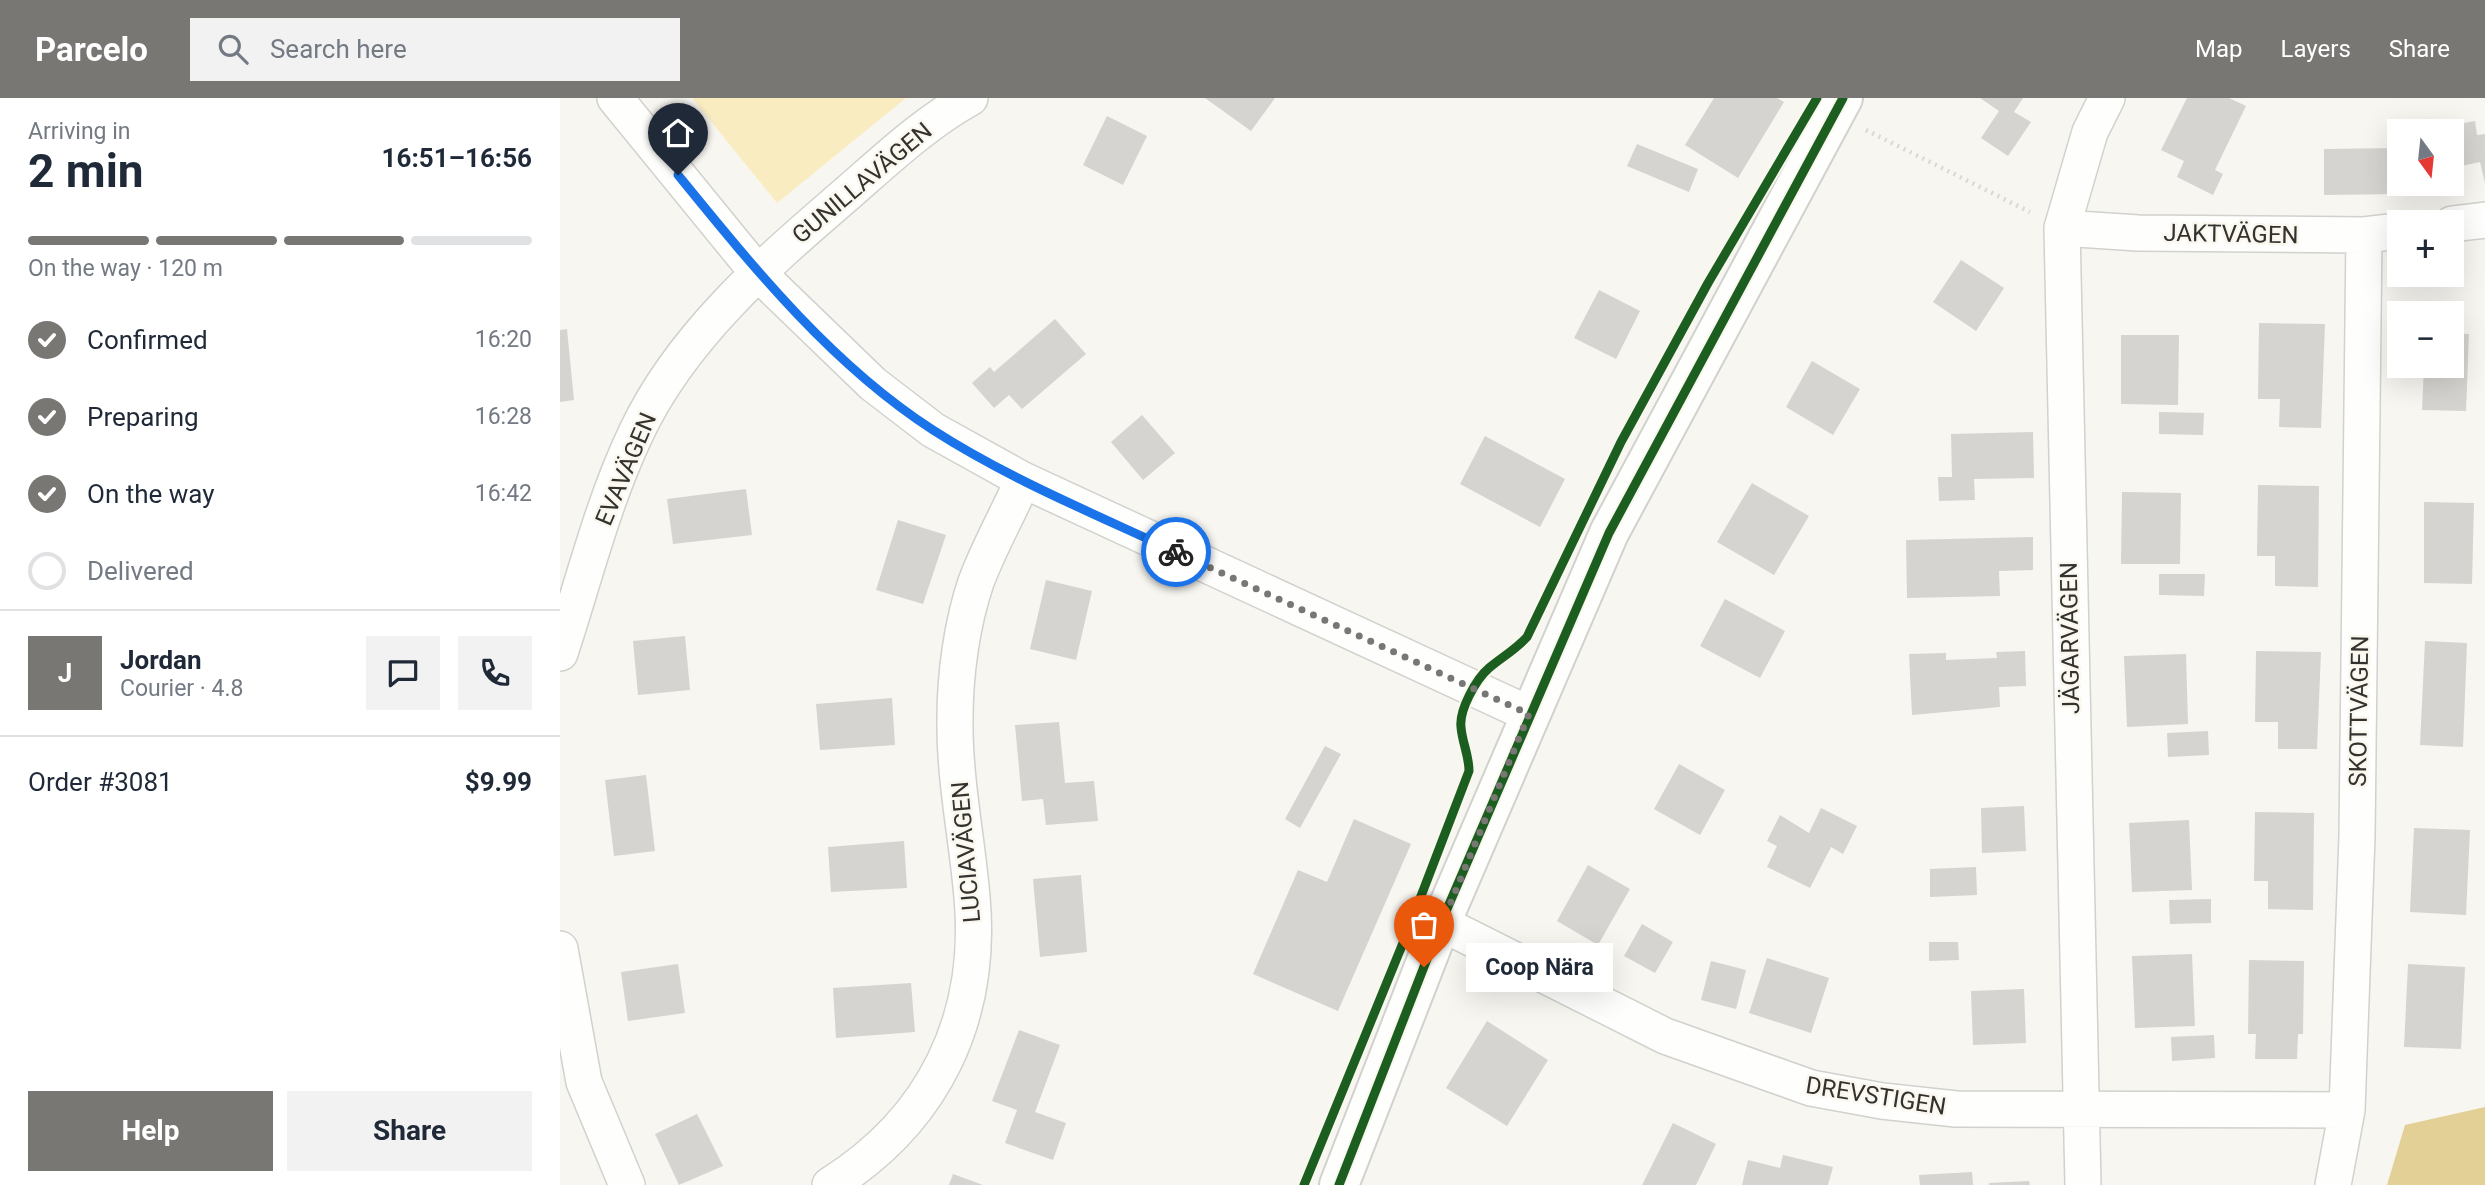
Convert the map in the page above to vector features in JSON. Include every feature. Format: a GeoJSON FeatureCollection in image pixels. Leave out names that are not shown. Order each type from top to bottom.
{"type":"FeatureCollection","features":[{"type":"Feature","properties":{"kind":"street"},"geometry":{"type":"LineString","coordinates":[[615,98],[757,272],[873,384],[933,430],[1023,480],[1529,714]]}},
{"type":"Feature","properties":{"kind":"street","name":"GUNILLAVÄGEN"},"geometry":{"type":"LineString","coordinates":[[757,272],[914,136],[970,98]]}},
{"type":"Feature","properties":{"kind":"street","name":"JÄGARVÄGEN"},"geometry":{"type":"LineString","coordinates":[[2083,1185],[2063,228],[2090,132],[2107,98]]}},
{"type":"Feature","properties":{"kind":"street"},"geometry":{"type":"LineString","coordinates":[[1339,1185],[1441,923],[1609,533],[1838,106]]}},
{"type":"Feature","properties":{"kind":"street"},"geometry":{"type":"LineString","coordinates":[[2464,223],[2485,220]]}},
{"type":"Feature","properties":{"kind":"street","name":"JAKTVÄGEN"},"geometry":{"type":"LineString","coordinates":[[2063,228],[2138,233],[2364,235],[2387,232]]}},
{"type":"Feature","properties":{"kind":"street","name":"SKOTTVÄGEN"},"geometry":{"type":"LineString","coordinates":[[2333,1185],[2347,1110],[2357,835],[2364,235]]}},
{"type":"Feature","properties":{"kind":"street","name":"EVAVÄGEN"},"geometry":{"type":"LineString","coordinates":[[560,653],[613,492],[637,432],[667,381],[757,272]]}},
{"type":"Feature","properties":{"kind":"street","name":"LUCIAVÄGEN"},"geometry":{"type":"LineString","coordinates":[[830,1185],[885,1142],[914,1110],[941,1069],[963,1018],[974,967],[972,900],[954,718],[959,660],[976,582],[1023,480]]}},
{"type":"Feature","properties":{"kind":"street","name":"DREVSTIGEN"},"geometry":{"type":"LineString","coordinates":[[1441,923],[1665,1035],[1740,1065],[1811,1088],[1882,1101],[1956,1109],[2347,1110]]}},
{"type":"Feature","properties":{"kind":"street"},"geometry":{"type":"LineString","coordinates":[[560,949],[583,1082],[627,1185]]}},
{"type":"Feature","properties":{"kind":"path"},"geometry":{"type":"LineString","coordinates":[[1838,106],[2063,228]]}},
{"type":"Feature","properties":{"kind":"shaded area"},"geometry":{"type":"Polygon","coordinates":[[[692,98],[906,98],[777,203],[692,98]]]}},
{"type":"Feature","properties":{"kind":"shaded area"},"geometry":{"type":"Polygon","coordinates":[[[2485,1107],[2485,1185],[2387,1185],[2405,1125],[2485,1107]]]}},
{"type":"Feature","properties":{"kind":"building"},"geometry":{"type":"Polygon","coordinates":[[[1205,98],[1275,98],[1251,131],[1205,98]]]}},
{"type":"Feature","properties":{"kind":"building"},"geometry":{"type":"Polygon","coordinates":[[[1714,98],[1777,98],[1784,102],[1738,178],[1685,145],[1714,98]]]}},
{"type":"Feature","properties":{"kind":"building"},"geometry":{"type":"Polygon","coordinates":[[[1980,98],[2023,98],[2014,112],[2031,122],[2008,156],[1981,138],[1999,111],[1980,98]]]}},
{"type":"Feature","properties":{"kind":"building"},"geometry":{"type":"Polygon","coordinates":[[[2187,98],[2229,98],[2246,106],[2215,170],[2223,174],[2213,195],[2177,177],[2184,161],[2161,150],[2187,98]]]}},
{"type":"Feature","properties":{"kind":"building"},"geometry":{"type":"Polygon","coordinates":[[[1107,116],[1147,136],[1123,185],[1083,165],[1107,116]]]}},
{"type":"Feature","properties":{"kind":"building"},"geometry":{"type":"Polygon","coordinates":[[[2475,121],[2477,135],[2485,134],[2485,183],[2480,162],[2464,165],[2464,123],[2475,121]]]}},
{"type":"Feature","properties":{"kind":"building"},"geometry":{"type":"Polygon","coordinates":[[[1637,144],[1698,169],[1689,192],[1627,166],[1637,144]]]}},
{"type":"Feature","properties":{"kind":"building"},"geometry":{"type":"Polygon","coordinates":[[[2387,148],[2387,194],[2324,195],[2324,149],[2387,148]]]}},
{"type":"Feature","properties":{"kind":"building"},"geometry":{"type":"Polygon","coordinates":[[[1961,260],[2004,288],[1976,331],[1933,302],[1961,260]]]}},
{"type":"Feature","properties":{"kind":"building"},"geometry":{"type":"Polygon","coordinates":[[[1599,290],[1640,311],[1616,359],[1574,338],[1599,290]]]}},
{"type":"Feature","properties":{"kind":"building"},"geometry":{"type":"Polygon","coordinates":[[[1055,319],[1086,354],[1022,409],[1009,395],[994,408],[972,383],[990,367],[994,372],[1055,319]]]}},
{"type":"Feature","properties":{"kind":"building"},"geometry":{"type":"Polygon","coordinates":[[[2259,323],[2325,324],[2321,428],[2279,427],[2280,399],[2258,399],[2259,323]]]}},
{"type":"Feature","properties":{"kind":"building"},"geometry":{"type":"Polygon","coordinates":[[[567,329],[574,400],[560,402],[560,330],[567,329]]]}},
{"type":"Feature","properties":{"kind":"building"},"geometry":{"type":"Polygon","coordinates":[[[2464,334],[2469,334],[2466,411],[2422,410],[2423,378],[2464,378],[2464,334]]]}},
{"type":"Feature","properties":{"kind":"building"},"geometry":{"type":"Polygon","coordinates":[[[2121,335],[2179,335],[2178,405],[2121,404],[2121,335]]]}},
{"type":"Feature","properties":{"kind":"building"},"geometry":{"type":"Polygon","coordinates":[[[1812,361],[1860,389],[1833,435],[1786,407],[1812,361]]]}},
{"type":"Feature","properties":{"kind":"building"},"geometry":{"type":"Polygon","coordinates":[[[2159,412],[2204,413],[2203,435],[2159,434],[2159,412]]]}},
{"type":"Feature","properties":{"kind":"building"},"geometry":{"type":"Polygon","coordinates":[[[1142,415],[1175,453],[1143,480],[1111,442],[1142,415]]]}},
{"type":"Feature","properties":{"kind":"building"},"geometry":{"type":"Polygon","coordinates":[[[2033,432],[2034,478],[1974,479],[1975,500],[1939,501],[1938,477],[1952,477],[1951,434],[2033,432]]]}},
{"type":"Feature","properties":{"kind":"building"},"geometry":{"type":"Polygon","coordinates":[[[1485,436],[1565,479],[1540,527],[1460,484],[1485,436]]]}},
{"type":"Feature","properties":{"kind":"building"},"geometry":{"type":"Polygon","coordinates":[[[1752,483],[1809,516],[1774,575],[1717,542],[1752,483]]]}},
{"type":"Feature","properties":{"kind":"building"},"geometry":{"type":"Polygon","coordinates":[[[2258,485],[2319,486],[2318,587],[2275,586],[2275,556],[2257,556],[2258,485]]]}},
{"type":"Feature","properties":{"kind":"building"},"geometry":{"type":"Polygon","coordinates":[[[746,489],[752,535],[673,544],[667,499],[746,489]]]}},
{"type":"Feature","properties":{"kind":"building"},"geometry":{"type":"Polygon","coordinates":[[[2122,492],[2181,493],[2180,564],[2121,564],[2122,492]]]}},
{"type":"Feature","properties":{"kind":"building"},"geometry":{"type":"Polygon","coordinates":[[[2424,502],[2474,503],[2472,584],[2424,583],[2424,502]]]}},
{"type":"Feature","properties":{"kind":"building"},"geometry":{"type":"Polygon","coordinates":[[[898,520],[946,535],[923,604],[876,590],[898,520]]]}},
{"type":"Feature","properties":{"kind":"building"},"geometry":{"type":"Polygon","coordinates":[[[2033,537],[2033,570],[1999,571],[2000,596],[1907,598],[1906,540],[2033,537]]]}},
{"type":"Feature","properties":{"kind":"building"},"geometry":{"type":"Polygon","coordinates":[[[2159,574],[2205,574],[2204,596],[2159,595],[2159,574]]]}},
{"type":"Feature","properties":{"kind":"building"},"geometry":{"type":"Polygon","coordinates":[[[1046,580],[1092,591],[1076,660],[1030,649],[1046,580]]]}},
{"type":"Feature","properties":{"kind":"building"},"geometry":{"type":"Polygon","coordinates":[[[1725,599],[1785,631],[1760,678],[1700,646],[1725,599]]]}},
{"type":"Feature","properties":{"kind":"building"},"geometry":{"type":"Polygon","coordinates":[[[685,636],[690,690],[638,695],[633,641],[685,636]]]}},
{"type":"Feature","properties":{"kind":"building"},"geometry":{"type":"Polygon","coordinates":[[[2425,641],[2467,643],[2463,747],[2420,745],[2425,641]]]}},
{"type":"Feature","properties":{"kind":"building"},"geometry":{"type":"Polygon","coordinates":[[[2025,651],[2026,686],[1999,687],[2000,707],[1912,715],[1909,654],[1946,653],[1946,660],[1997,658],[1996,652],[2025,651]]]}},
{"type":"Feature","properties":{"kind":"building"},"geometry":{"type":"Polygon","coordinates":[[[2256,651],[2321,652],[2317,749],[2278,749],[2278,722],[2255,722],[2256,651]]]}},
{"type":"Feature","properties":{"kind":"building"},"geometry":{"type":"Polygon","coordinates":[[[2186,654],[2188,724],[2127,727],[2124,656],[2186,654]]]}},
{"type":"Feature","properties":{"kind":"building"},"geometry":{"type":"Polygon","coordinates":[[[892,698],[895,745],[820,750],[816,704],[892,698]]]}},
{"type":"Feature","properties":{"kind":"building"},"geometry":{"type":"Polygon","coordinates":[[[1059,722],[1065,783],[1094,781],[1098,821],[1046,825],[1043,799],[1022,801],[1015,725],[1059,722]]]}},
{"type":"Feature","properties":{"kind":"building"},"geometry":{"type":"Polygon","coordinates":[[[2208,731],[2209,755],[2168,757],[2167,733],[2208,731]]]}},
{"type":"Feature","properties":{"kind":"building"},"geometry":{"type":"Polygon","coordinates":[[[1325,746],[1341,754],[1300,828],[1285,819],[1325,746]]]}},
{"type":"Feature","properties":{"kind":"building"},"geometry":{"type":"Polygon","coordinates":[[[1679,764],[1725,790],[1700,835],[1654,809],[1679,764]]]}},
{"type":"Feature","properties":{"kind":"building"},"geometry":{"type":"Polygon","coordinates":[[[646,775],[655,851],[614,856],[605,780],[646,775]]]}},
{"type":"Feature","properties":{"kind":"building"},"geometry":{"type":"Polygon","coordinates":[[[2024,806],[2026,851],[1982,853],[1981,808],[2024,806]]]}},
{"type":"Feature","properties":{"kind":"building"},"geometry":{"type":"Polygon","coordinates":[[[1821,808],[1857,826],[1843,854],[1831,847],[1810,888],[1767,867],[1777,846],[1767,841],[1780,815],[1809,833],[1821,808]]]}},
{"type":"Feature","properties":{"kind":"building"},"geometry":{"type":"Polygon","coordinates":[[[2255,812],[2314,813],[2313,910],[2268,909],[2268,881],[2254,881],[2255,812]]]}},
{"type":"Feature","properties":{"kind":"building"},"geometry":{"type":"Polygon","coordinates":[[[1354,819],[1411,844],[1338,1011],[1253,974],[1298,870],[1327,882],[1354,819]]]}},
{"type":"Feature","properties":{"kind":"building"},"geometry":{"type":"Polygon","coordinates":[[[2189,820],[2192,890],[2132,892],[2129,823],[2189,820]]]}},
{"type":"Feature","properties":{"kind":"building"},"geometry":{"type":"Polygon","coordinates":[[[2414,828],[2470,830],[2466,915],[2410,912],[2414,828]]]}},
{"type":"Feature","properties":{"kind":"building"},"geometry":{"type":"Polygon","coordinates":[[[904,841],[907,888],[831,892],[828,847],[904,841]]]}},
{"type":"Feature","properties":{"kind":"building"},"geometry":{"type":"Polygon","coordinates":[[[1588,865],[1630,889],[1598,945],[1557,921],[1588,865]]]}},
{"type":"Feature","properties":{"kind":"building"},"geometry":{"type":"Polygon","coordinates":[[[1976,867],[1977,895],[1930,897],[1930,869],[1976,867]]]}},
{"type":"Feature","properties":{"kind":"building"},"geometry":{"type":"Polygon","coordinates":[[[1081,875],[1087,952],[1040,957],[1033,879],[1081,875]]]}},
{"type":"Feature","properties":{"kind":"building"},"geometry":{"type":"Polygon","coordinates":[[[2211,899],[2211,923],[2170,924],[2169,900],[2211,899]]]}},
{"type":"Feature","properties":{"kind":"building"},"geometry":{"type":"Polygon","coordinates":[[[1642,924],[1673,942],[1655,973],[1624,956],[1642,924]]]}},
{"type":"Feature","properties":{"kind":"building"},"geometry":{"type":"Polygon","coordinates":[[[1929,942],[1958,942],[1959,960],[1929,961],[1929,942]]]}},
{"type":"Feature","properties":{"kind":"building"},"geometry":{"type":"Polygon","coordinates":[[[2192,954],[2195,1026],[2135,1028],[2132,956],[2192,954]]]}},
{"type":"Feature","properties":{"kind":"building"},"geometry":{"type":"Polygon","coordinates":[[[1767,958],[1829,978],[1811,1033],[1749,1013],[1767,958]]]}},
{"type":"Feature","properties":{"kind":"building"},"geometry":{"type":"Polygon","coordinates":[[[2249,960],[2304,961],[2303,1034],[2298,1034],[2297,1059],[2255,1059],[2256,1034],[2248,1034],[2249,960]]]}},
{"type":"Feature","properties":{"kind":"building"},"geometry":{"type":"Polygon","coordinates":[[[1711,961],[1746,970],[1736,1009],[1701,1000],[1711,961]]]}},
{"type":"Feature","properties":{"kind":"building"},"geometry":{"type":"Polygon","coordinates":[[[678,964],[685,1013],[628,1021],[621,972],[678,964]]]}},
{"type":"Feature","properties":{"kind":"building"},"geometry":{"type":"Polygon","coordinates":[[[2408,964],[2465,967],[2461,1049],[2404,1047],[2408,964]]]}},
{"type":"Feature","properties":{"kind":"building"},"geometry":{"type":"Polygon","coordinates":[[[911,983],[915,1032],[836,1038],[833,988],[911,983]]]}},
{"type":"Feature","properties":{"kind":"building"},"geometry":{"type":"Polygon","coordinates":[[[2024,989],[2026,1043],[1973,1045],[1971,991],[2024,989]]]}},
{"type":"Feature","properties":{"kind":"building"},"geometry":{"type":"Polygon","coordinates":[[[1487,1021],[1548,1060],[1507,1126],[1446,1088],[1487,1021]]]}},
{"type":"Feature","properties":{"kind":"building"},"geometry":{"type":"Polygon","coordinates":[[[1019,1030],[1060,1045],[1035,1112],[1066,1123],[1053,1160],[1005,1143],[1017,1110],[992,1101],[1019,1030]]]}},
{"type":"Feature","properties":{"kind":"building"},"geometry":{"type":"Polygon","coordinates":[[[2214,1035],[2215,1058],[2172,1061],[2171,1037],[2214,1035]]]}},
{"type":"Feature","properties":{"kind":"building"},"geometry":{"type":"Polygon","coordinates":[[[697,1114],[723,1166],[679,1185],[655,1134],[697,1114]]]}},
{"type":"Feature","properties":{"kind":"building"},"geometry":{"type":"Polygon","coordinates":[[[1673,1123],[1716,1144],[1696,1185],[1642,1185],[1673,1123]]]}},
{"type":"Feature","properties":{"kind":"building"},"geometry":{"type":"Polygon","coordinates":[[[1783,1155],[1833,1167],[1828,1185],[1742,1185],[1748,1160],[1780,1168],[1783,1155]]]}},
{"type":"Feature","properties":{"kind":"building"},"geometry":{"type":"Polygon","coordinates":[[[1972,1172],[1973,1185],[1920,1185],[1919,1175],[1972,1172]]]}},
{"type":"Feature","properties":{"kind":"building"},"geometry":{"type":"Polygon","coordinates":[[[953,1174],[983,1185],[949,1185],[953,1174]]]}},
{"type":"Feature","properties":{"kind":"building"},"geometry":{"type":"Polygon","coordinates":[[[2029,1181],[2030,1185],[1989,1185],[1989,1183],[2029,1181]]]}},
{"type":"Feature","properties":{"kind":"cycle path"},"geometry":{"type":"LineString","coordinates":[[1304,1185],[1403,943],[1469,771],[1461,727],[1469,695],[1484,673],[1527,637],[1621,442],[1708,283],[1817,98]]}},
{"type":"Feature","properties":{"kind":"cycle path"},"geometry":{"type":"LineString","coordinates":[[1339,1185],[1441,923],[1609,533],[1843,98]]}},
{"type":"Feature","properties":{"kind":"way so far"},"geometry":{"type":"LineString","coordinates":[[1176,552],[1312,617],[1529,714],[1424,967]]}},
{"type":"Feature","properties":{"kind":"place","name":"Coop Nära"},"geometry":{"type":"Point","coordinates":[1424,967]}},
{"type":"Feature","properties":{"kind":"route"},"geometry":{"type":"LineString","coordinates":[[678,175],[757,272],[873,384],[933,430],[1023,480],[1176,552]]}}]}
